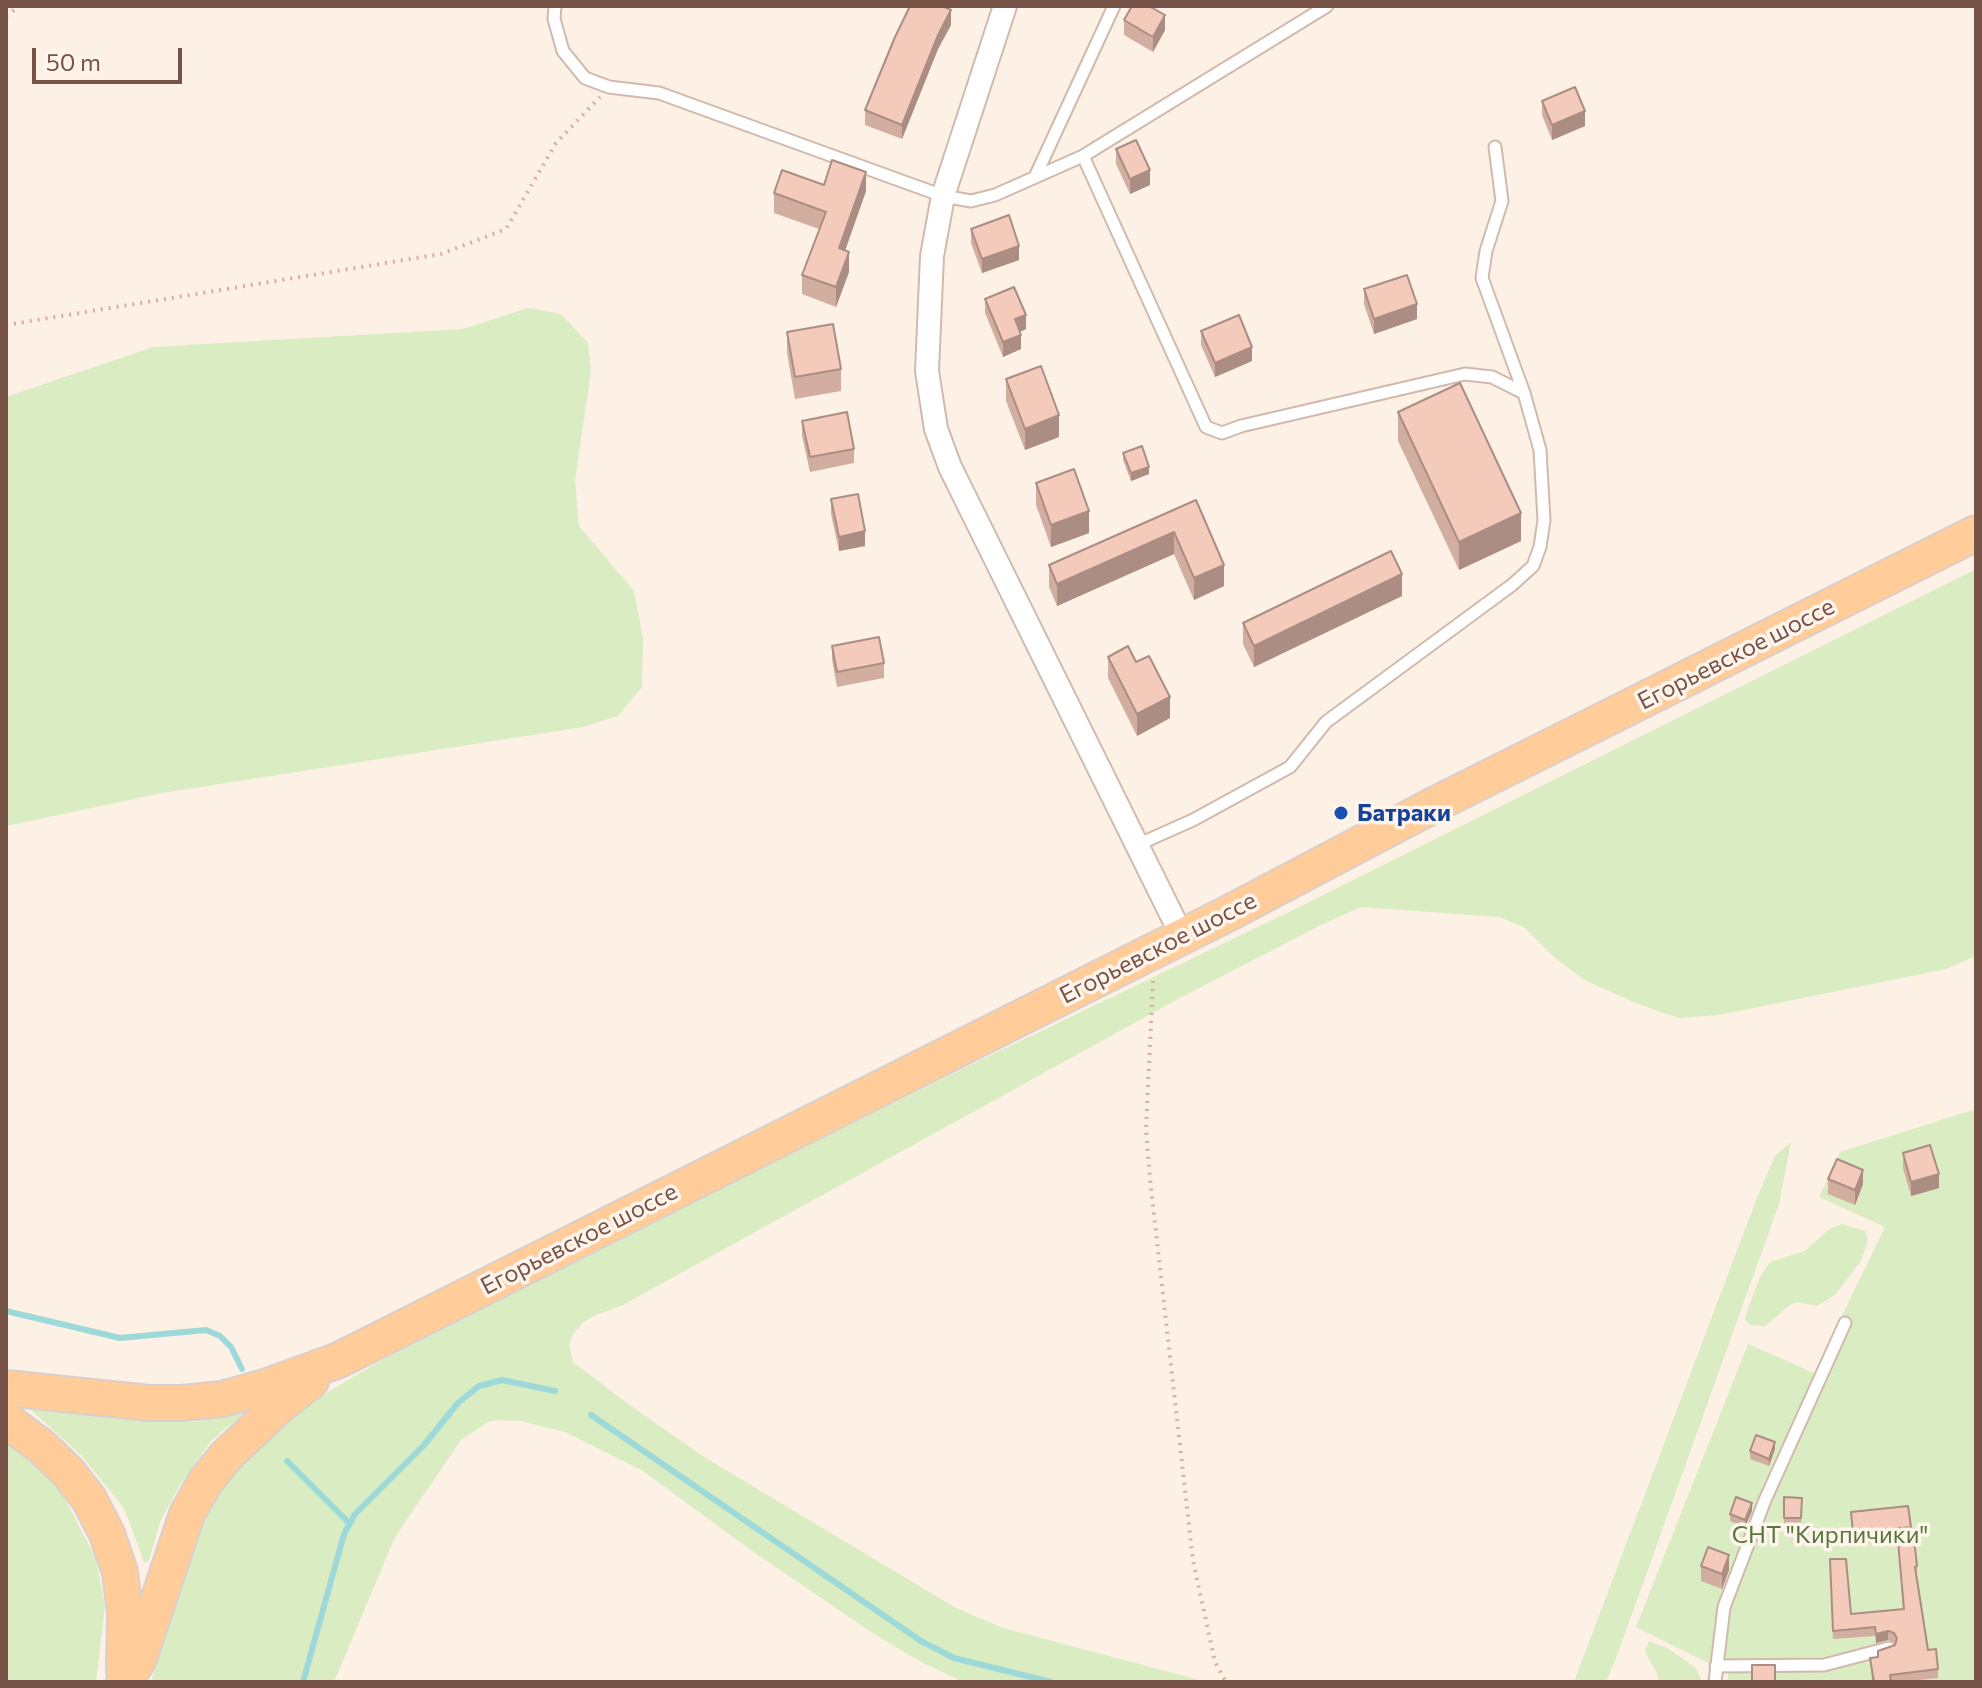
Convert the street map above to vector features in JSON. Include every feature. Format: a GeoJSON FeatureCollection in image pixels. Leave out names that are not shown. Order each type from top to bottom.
{"type":"FeatureCollection","features":[{"type":"Feature","properties":{"kind":"main road","name":"Егорьевское шоссе"},"geometry":{"type":"LineString","coordinates":[[6,1388],[135,1402],[182,1403],[222,1399],[339,1360],[1976,533]]}},
{"type":"Feature","properties":{"kind":"main road","name":"Егорьевское шоссе"},"geometry":{"type":"LineString","coordinates":[[124,1682],[138,1661],[187,1514],[205,1482],[226,1456],[279,1406],[339,1360]]}},
{"type":"Feature","properties":{"kind":"main road"},"geometry":{"type":"LineString","coordinates":[[6,1420],[42,1447],[68,1472],[89,1499],[107,1534],[120,1572],[125,1612],[124,1682]]}},
{"type":"Feature","properties":{"kind":"street"},"geometry":{"type":"LineString","coordinates":[[1005,6],[943,196],[932,256],[927,371],[936,429],[950,467],[1137,845],[1168,943]]}},
{"type":"Feature","properties":{"kind":"lane"},"geometry":{"type":"LineString","coordinates":[[555,6],[554,19],[563,51],[585,78],[609,87],[659,93],[943,196],[971,201],[995,195],[1083,156],[1327,6]]}},
{"type":"Feature","properties":{"kind":"lane"},"geometry":{"type":"LineString","coordinates":[[1035,177],[1114,6]]}},
{"type":"Feature","properties":{"kind":"lane"},"geometry":{"type":"LineString","coordinates":[[1137,845],[1193,820],[1290,767],[1326,722],[1512,585],[1533,566],[1544,520],[1540,450],[1524,393],[1482,278],[1486,251],[1502,201],[1495,147]]}},
{"type":"Feature","properties":{"kind":"lane"},"geometry":{"type":"LineString","coordinates":[[1083,156],[1206,427],[1222,433],[1465,374],[1492,377],[1524,393]]}},
{"type":"Feature","properties":{"kind":"lane"},"geometry":{"type":"LineString","coordinates":[[1715,1682],[1724,1607],[1765,1500],[1845,1323]]}},
{"type":"Feature","properties":{"kind":"lane"},"geometry":{"type":"LineString","coordinates":[[1716,1666],[1824,1665],[1889,1648]]}},
{"type":"Feature","properties":{"kind":"path"},"geometry":{"type":"LineString","coordinates":[[6,16],[20,6]]}},
{"type":"Feature","properties":{"kind":"path"},"geometry":{"type":"LineString","coordinates":[[6,325],[441,254],[506,229],[556,143],[609,87]]}},
{"type":"Feature","properties":{"kind":"path"},"geometry":{"type":"LineString","coordinates":[[1168,943],[1146,1129],[1193,1561],[1215,1662],[1226,1682]]}},
{"type":"Feature","properties":{"kind":"green space"},"geometry":{"type":"Polygon","coordinates":[[[528,308],[561,314],[588,343],[591,372],[575,480],[579,526],[634,591],[643,638],[642,687],[618,716],[583,727],[162,793],[6,826],[6,397],[153,347],[463,329],[528,308]]]}},
{"type":"Feature","properties":{"kind":"green space"},"geometry":{"type":"Polygon","coordinates":[[[1976,569],[1976,956],[1946,969],[1719,1015],[1679,1018],[1584,980],[1554,957],[1524,927],[1499,917],[1361,907],[1176,1000],[621,1306],[596,1315],[582,1323],[572,1336],[569,1345],[573,1362],[628,1404],[704,1457],[956,1608],[1003,1628],[1207,1682],[962,1681],[921,1662],[874,1634],[643,1471],[565,1432],[521,1421],[499,1420],[488,1422],[461,1440],[395,1537],[334,1682],[151,1682],[200,1524],[235,1467],[306,1405],[382,1360],[590,1254],[962,1069],[1287,913],[1976,569]]]}},
{"type":"Feature","properties":{"kind":"green space","name":"СНТ \"Кирпичики\""},"geometry":{"type":"Polygon","coordinates":[[[1976,1109],[1976,1682],[1728,1682],[1728,1673],[1636,1627],[1748,1344],[1814,1373],[1885,1227],[1819,1197],[1840,1152],[1976,1109]]]}},
{"type":"Feature","properties":{"kind":"green space"},"geometry":{"type":"Polygon","coordinates":[[[1791,1142],[1779,1204],[1618,1653],[1606,1682],[1574,1682],[1758,1195],[1775,1156],[1791,1142]]]}},
{"type":"Feature","properties":{"kind":"green space"},"geometry":{"type":"Polygon","coordinates":[[[1842,1224],[1865,1231],[1868,1240],[1861,1261],[1835,1295],[1817,1306],[1797,1302],[1765,1326],[1750,1325],[1745,1319],[1747,1311],[1761,1275],[1770,1262],[1805,1251],[1829,1229],[1842,1224]]]}},
{"type":"Feature","properties":{"kind":"green space"},"geometry":{"type":"Polygon","coordinates":[[[35,1404],[115,1419],[162,1422],[193,1422],[244,1413],[211,1441],[180,1485],[160,1522],[149,1561],[144,1562],[124,1508],[81,1455],[33,1412],[30,1407],[35,1404]]]}},
{"type":"Feature","properties":{"kind":"green space"},"geometry":{"type":"Polygon","coordinates":[[[6,1441],[62,1493],[96,1559],[105,1606],[96,1682],[6,1682],[6,1441]]]}},
{"type":"Feature","properties":{"kind":"green space"},"geometry":{"type":"Polygon","coordinates":[[[1649,1641],[1667,1648],[1696,1668],[1702,1682],[1659,1682],[1645,1652],[1649,1641]]]}},
{"type":"Feature","properties":{"kind":"building"},"geometry":{"type":"Polygon","coordinates":[[[910,6],[942,6],[951,10],[902,125],[865,110],[910,6]]]}},
{"type":"Feature","properties":{"kind":"building"},"geometry":{"type":"Polygon","coordinates":[[[1132,6],[1149,6],[1165,15],[1153,37],[1124,20],[1132,6]]]}},
{"type":"Feature","properties":{"kind":"building"},"geometry":{"type":"Polygon","coordinates":[[[1575,87],[1585,111],[1552,125],[1542,101],[1575,87]]]}},
{"type":"Feature","properties":{"kind":"building"},"geometry":{"type":"Polygon","coordinates":[[[1136,140],[1150,170],[1130,179],[1116,149],[1136,140]]]}},
{"type":"Feature","properties":{"kind":"building"},"geometry":{"type":"Polygon","coordinates":[[[832,160],[866,172],[839,248],[849,252],[836,287],[802,275],[826,212],[774,193],[782,170],[824,185],[832,160]]]}},
{"type":"Feature","properties":{"kind":"building"},"geometry":{"type":"Polygon","coordinates":[[[1009,215],[1019,246],[982,259],[971,229],[1009,215]]]}},
{"type":"Feature","properties":{"kind":"building"},"geometry":{"type":"Polygon","coordinates":[[[1407,275],[1417,304],[1374,319],[1364,289],[1407,275]]]}},
{"type":"Feature","properties":{"kind":"building"},"geometry":{"type":"Polygon","coordinates":[[[1014,287],[1026,315],[1015,319],[1021,335],[1003,342],[985,299],[1014,287]]]}},
{"type":"Feature","properties":{"kind":"building"},"geometry":{"type":"Polygon","coordinates":[[[1239,315],[1252,347],[1215,363],[1201,331],[1239,315]]]}},
{"type":"Feature","properties":{"kind":"building"},"geometry":{"type":"Polygon","coordinates":[[[833,324],[841,369],[795,377],[787,332],[833,324]]]}},
{"type":"Feature","properties":{"kind":"building"},"geometry":{"type":"Polygon","coordinates":[[[1041,366],[1059,415],[1025,429],[1006,379],[1041,366]]]}},
{"type":"Feature","properties":{"kind":"building"},"geometry":{"type":"Polygon","coordinates":[[[1460,383],[1521,513],[1459,542],[1398,412],[1460,383]]]}},
{"type":"Feature","properties":{"kind":"building"},"geometry":{"type":"Polygon","coordinates":[[[847,412],[854,449],[810,457],[802,421],[847,412]]]}},
{"type":"Feature","properties":{"kind":"building"},"geometry":{"type":"Polygon","coordinates":[[[1142,446],[1149,467],[1131,473],[1123,453],[1142,446]]]}},
{"type":"Feature","properties":{"kind":"building"},"geometry":{"type":"Polygon","coordinates":[[[1074,469],[1089,511],[1051,525],[1036,483],[1074,469]]]}},
{"type":"Feature","properties":{"kind":"building"},"geometry":{"type":"Polygon","coordinates":[[[858,494],[865,531],[839,537],[831,499],[858,494]]]}},
{"type":"Feature","properties":{"kind":"building"},"geometry":{"type":"Polygon","coordinates":[[[1196,500],[1224,565],[1194,578],[1174,532],[1057,584],[1049,565],[1196,500]]]}},
{"type":"Feature","properties":{"kind":"building"},"geometry":{"type":"Polygon","coordinates":[[[1391,551],[1402,574],[1254,646],[1243,623],[1391,551]]]}},
{"type":"Feature","properties":{"kind":"building"},"geometry":{"type":"Polygon","coordinates":[[[879,637],[884,663],[837,672],[832,646],[879,637]]]}},
{"type":"Feature","properties":{"kind":"building"},"geometry":{"type":"Polygon","coordinates":[[[1128,646],[1136,662],[1149,656],[1170,697],[1137,714],[1108,657],[1128,646]]]}},
{"type":"Feature","properties":{"kind":"building"},"geometry":{"type":"Polygon","coordinates":[[[1930,1145],[1939,1174],[1911,1182],[1903,1153],[1930,1145]]]}},
{"type":"Feature","properties":{"kind":"building"},"geometry":{"type":"Polygon","coordinates":[[[1837,1159],[1863,1170],[1855,1190],[1828,1179],[1837,1159]]]}},
{"type":"Feature","properties":{"kind":"building"},"geometry":{"type":"Polygon","coordinates":[[[1756,1435],[1775,1442],[1769,1459],[1750,1451],[1756,1435]]]}},
{"type":"Feature","properties":{"kind":"building"},"geometry":{"type":"Polygon","coordinates":[[[1736,1497],[1752,1503],[1745,1520],[1730,1514],[1736,1497]]]}},
{"type":"Feature","properties":{"kind":"building"},"geometry":{"type":"Polygon","coordinates":[[[1784,1497],[1802,1498],[1801,1518],[1784,1518],[1784,1497]]]}},
{"type":"Feature","properties":{"kind":"building"},"geometry":{"type":"Polygon","coordinates":[[[1908,1506],[1911,1527],[1853,1533],[1851,1512],[1908,1506]]]}},
{"type":"Feature","properties":{"kind":"building"},"geometry":{"type":"Polygon","coordinates":[[[1914,1539],[1915,1567],[1928,1650],[1936,1649],[1938,1669],[1890,1675],[1891,1682],[1874,1682],[1870,1658],[1878,1657],[1878,1651],[1895,1645],[1897,1638],[1888,1631],[1876,1634],[1875,1627],[1833,1631],[1830,1559],[1846,1559],[1851,1614],[1904,1609],[1898,1541],[1914,1539]]]}},
{"type":"Feature","properties":{"kind":"building"},"geometry":{"type":"Polygon","coordinates":[[[1708,1547],[1729,1555],[1722,1574],[1701,1566],[1708,1547]]]}},
{"type":"Feature","properties":{"kind":"building"},"geometry":{"type":"Polygon","coordinates":[[[1752,1665],[1775,1665],[1775,1682],[1752,1682],[1752,1665]]]}},
{"type":"Feature","properties":{"kind":"waterway"},"geometry":{"type":"LineString","coordinates":[[6,1311],[120,1338],[206,1330],[220,1336],[231,1347],[242,1369]]}},
{"type":"Feature","properties":{"kind":"waterway"},"geometry":{"type":"LineString","coordinates":[[303,1682],[344,1534],[355,1514],[424,1445],[458,1403],[479,1386],[502,1380],[555,1391]]}},
{"type":"Feature","properties":{"kind":"waterway"},"geometry":{"type":"LineString","coordinates":[[591,1415],[921,1641],[954,1658],[1051,1682]]}},
{"type":"Feature","properties":{"kind":"waterway"},"geometry":{"type":"LineString","coordinates":[[287,1461],[349,1523]]}},
{"type":"Feature","properties":{"kind":"place","name":"Батраки"},"geometry":{"type":"Point","coordinates":[1341,813]}}]}
